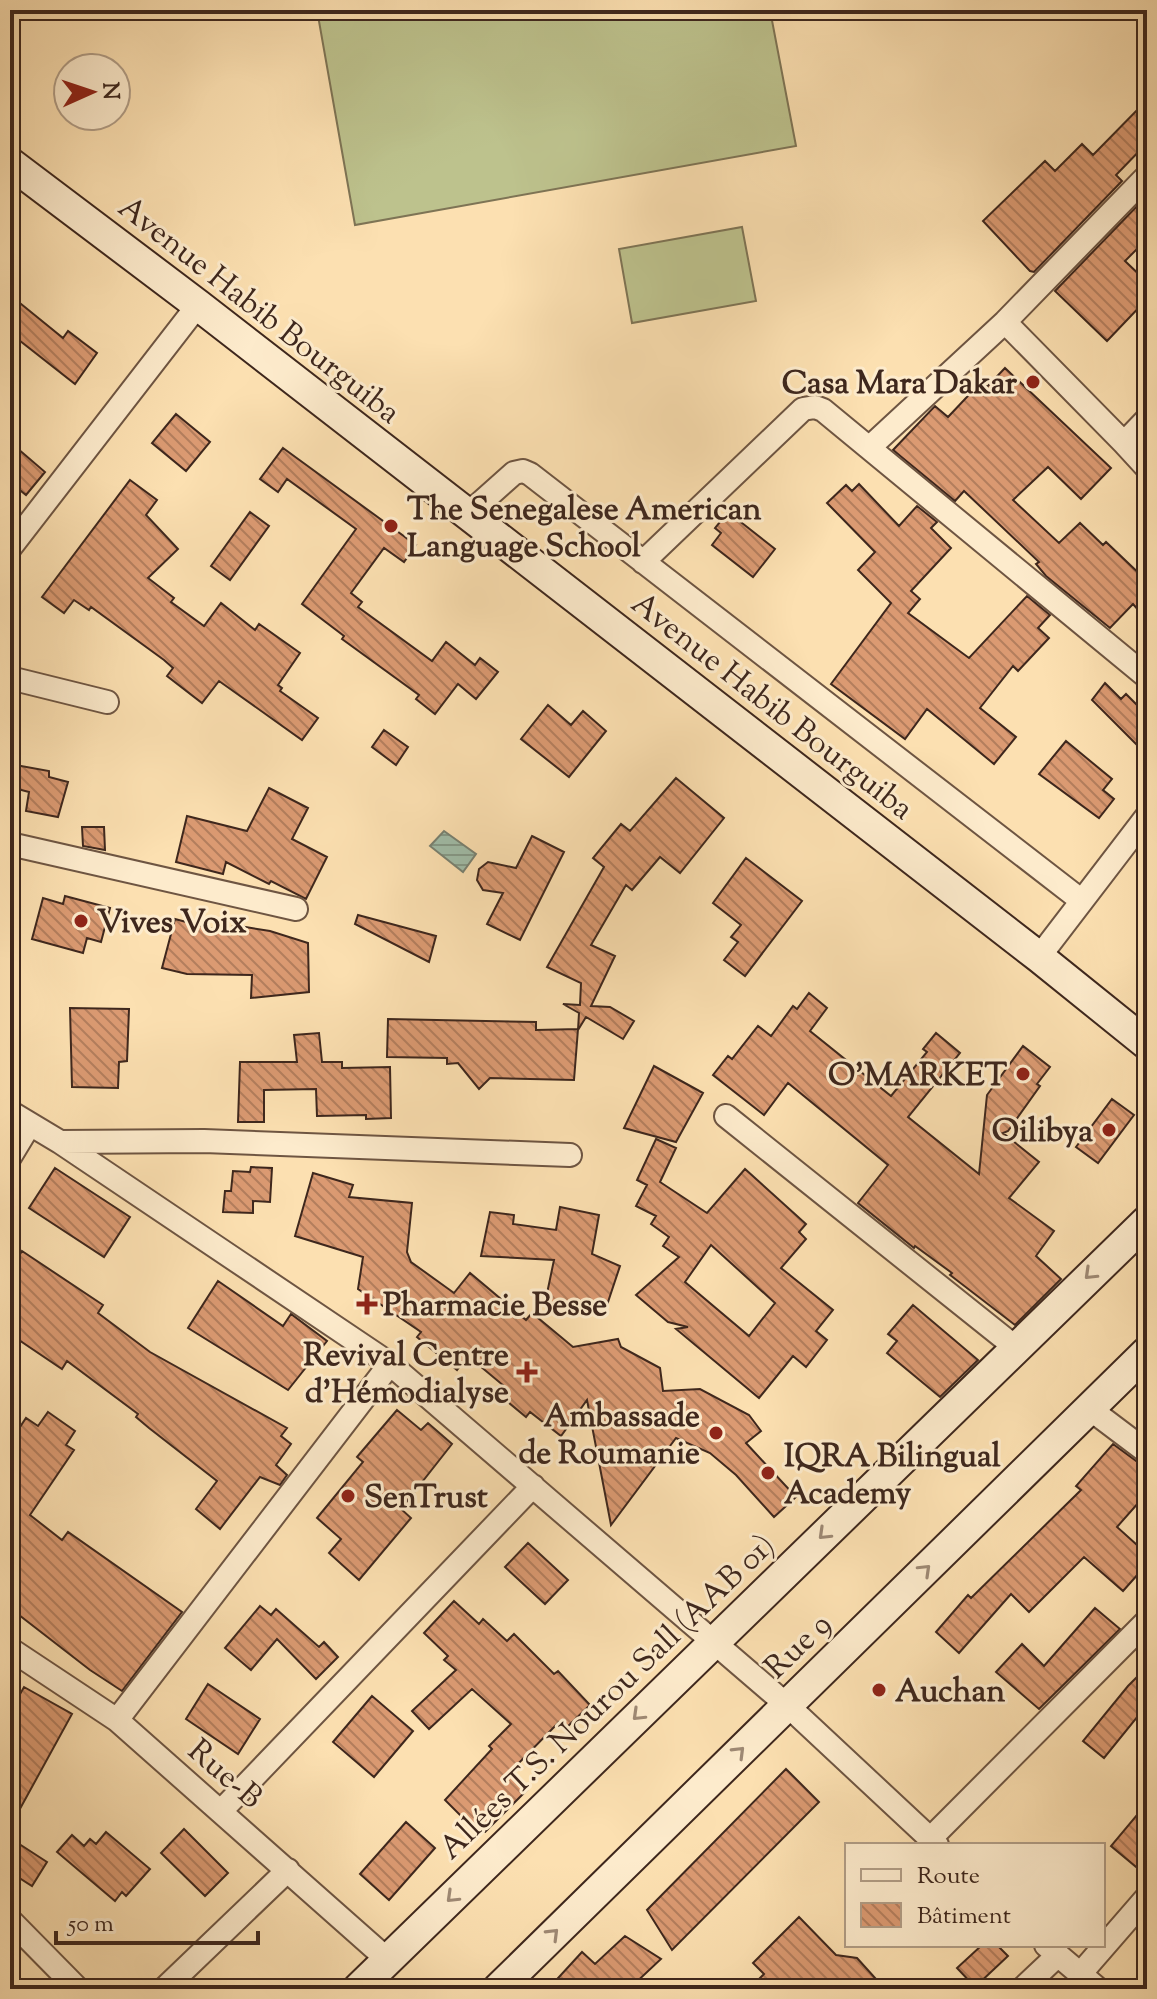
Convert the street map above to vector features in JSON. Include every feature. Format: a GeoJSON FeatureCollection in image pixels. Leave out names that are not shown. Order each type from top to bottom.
{"type":"FeatureCollection","features":[{"type":"Feature","properties":{"kind":"street","name":"Avenue Habib Bourguiba"},"geometry":{"type":"LineString","coordinates":[[10,163],[468,514],[1147,1044]]}},
{"type":"Feature","properties":{"kind":"street"},"geometry":{"type":"LineString","coordinates":[[870,447],[1005,322],[1147,176]]}},
{"type":"Feature","properties":{"kind":"street"},"geometry":{"type":"LineString","coordinates":[[10,548],[198,305]]}},
{"type":"Feature","properties":{"kind":"street"},"geometry":{"type":"LineString","coordinates":[[1005,322],[1147,468]]}},
{"type":"Feature","properties":{"kind":"street"},"geometry":{"type":"LineString","coordinates":[[643,562],[803,409],[815,407],[870,447],[1147,677]]}},
{"type":"Feature","properties":{"kind":"street"},"geometry":{"type":"LineString","coordinates":[[1124,443],[1147,419]]}},
{"type":"Feature","properties":{"kind":"street"},"geometry":{"type":"LineString","coordinates":[[468,514],[503,481],[523,471],[1082,901]]}},
{"type":"Feature","properties":{"kind":"street"},"geometry":{"type":"LineString","coordinates":[[10,678],[107,702]]}},
{"type":"Feature","properties":{"kind":"street"},"geometry":{"type":"LineString","coordinates":[[1039,957],[1147,816]]}},
{"type":"Feature","properties":{"kind":"street"},"geometry":{"type":"LineString","coordinates":[[10,844],[296,909]]}},
{"type":"Feature","properties":{"kind":"street"},"geometry":{"type":"LineString","coordinates":[[10,1112],[60,1142],[390,1364],[787,1705],[934,1842],[1147,1621]]}},
{"type":"Feature","properties":{"kind":"street"},"geometry":{"type":"LineString","coordinates":[[726,1116],[1015,1347]]}},
{"type":"Feature","properties":{"kind":"street"},"geometry":{"type":"LineString","coordinates":[[10,1157],[30,1124]]}},
{"type":"Feature","properties":{"kind":"street"},"geometry":{"type":"LineString","coordinates":[[60,1142],[204,1141],[570,1155]]}},
{"type":"Feature","properties":{"kind":"street","name":"Allées T.S. Nourou Sall (AAB 01)"},"geometry":{"type":"LineString","coordinates":[[358,1989],[1147,1221]]}},
{"type":"Feature","properties":{"kind":"street","name":"Rue 9"},"geometry":{"type":"LineString","coordinates":[[498,1989],[1147,1352]]}},
{"type":"Feature","properties":{"kind":"street"},"geometry":{"type":"LineString","coordinates":[[117,1720],[390,1364]]}},
{"type":"Feature","properties":{"kind":"street"},"geometry":{"type":"LineString","coordinates":[[1090,1409],[1147,1452]]}},
{"type":"Feature","properties":{"kind":"street"},"geometry":{"type":"LineString","coordinates":[[221,1811],[533,1486]]}},
{"type":"Feature","properties":{"kind":"street","name":"Rue-B"},"geometry":{"type":"LineString","coordinates":[[10,1649],[117,1720],[388,1960]]}},
{"type":"Feature","properties":{"kind":"street"},"geometry":{"type":"LineString","coordinates":[[164,1989],[288,1870]]}},
{"type":"Feature","properties":{"kind":"street"},"geometry":{"type":"LineString","coordinates":[[1105,1945],[1147,1897]]}},
{"type":"Feature","properties":{"kind":"street"},"geometry":{"type":"LineString","coordinates":[[10,1920],[78,1989]]}},
{"type":"Feature","properties":{"kind":"street"},"geometry":{"type":"LineString","coordinates":[[1081,1973],[1104,1947]]}},
{"type":"Feature","properties":{"kind":"street"},"geometry":{"type":"LineString","coordinates":[[1022,1989],[1052,1950],[1098,1989]]}},
{"type":"Feature","properties":{"kind":"green space"},"geometry":{"type":"Polygon","coordinates":[[[317,10],[770,10],[796,146],[355,225],[317,10]]]}},
{"type":"Feature","properties":{"kind":"green space"},"geometry":{"type":"Polygon","coordinates":[[[742,227],[756,301],[632,323],[619,249],[742,227]]]}},
{"type":"Feature","properties":{"kind":"shaded area"},"geometry":{"type":"Polygon","coordinates":[[[444,831],[476,854],[463,872],[430,846],[444,831]]]}},
{"type":"Feature","properties":{"kind":"building"},"geometry":{"type":"Polygon","coordinates":[[[1147,100],[1147,143],[1116,175],[1122,181],[1034,272],[1030,271],[983,221],[1045,161],[1055,171],[1082,144],[1093,155],[1147,100]]]}},
{"type":"Feature","properties":{"kind":"building"},"geometry":{"type":"Polygon","coordinates":[[[1142,201],[1147,206],[1147,239],[1125,261],[1147,282],[1147,299],[1107,341],[1055,291],[1142,201]]]}},
{"type":"Feature","properties":{"kind":"building"},"geometry":{"type":"Polygon","coordinates":[[[10,295],[63,338],[68,331],[97,353],[75,384],[10,333],[10,295]]]}},
{"type":"Feature","properties":{"kind":"building"},"geometry":{"type":"Polygon","coordinates":[[[1005,368],[1111,468],[1081,499],[1048,467],[1013,500],[1059,543],[1080,523],[1103,545],[1106,542],[1147,581],[1147,620],[1133,604],[1110,628],[1046,576],[1036,564],[1039,562],[964,491],[955,501],[893,450],[935,406],[948,417],[981,382],[987,387],[1005,368]]]}},
{"type":"Feature","properties":{"kind":"building"},"geometry":{"type":"Polygon","coordinates":[[[176,414],[210,442],[186,471],[152,443],[176,414]]]}},
{"type":"Feature","properties":{"kind":"building"},"geometry":{"type":"Polygon","coordinates":[[[10,442],[45,472],[26,495],[10,482],[10,442]]]}},
{"type":"Feature","properties":{"kind":"building"},"geometry":{"type":"Polygon","coordinates":[[[283,448],[416,545],[404,562],[384,548],[351,593],[362,602],[358,607],[432,661],[446,642],[475,665],[480,658],[498,672],[476,699],[458,684],[435,714],[416,699],[419,695],[342,639],[344,636],[302,604],[356,529],[287,479],[278,492],[260,479],[283,448]]]}},
{"type":"Feature","properties":{"kind":"building"},"geometry":{"type":"Polygon","coordinates":[[[130,480],[157,500],[146,515],[178,549],[148,578],[174,598],[171,602],[204,626],[221,603],[255,630],[259,624],[300,653],[278,685],[282,688],[280,691],[318,718],[302,740],[219,681],[202,703],[167,676],[173,668],[164,660],[91,607],[89,610],[74,600],[64,613],[42,597],[130,480]]]}},
{"type":"Feature","properties":{"kind":"building"},"geometry":{"type":"Polygon","coordinates":[[[859,484],[899,526],[917,506],[937,522],[931,528],[951,548],[911,591],[920,599],[908,613],[969,658],[1027,596],[1050,615],[1038,628],[1049,638],[1018,671],[1013,666],[980,708],[1016,737],[994,764],[927,709],[905,739],[831,684],[891,603],[858,570],[875,552],[827,503],[846,485],[852,491],[859,484]]]}},
{"type":"Feature","properties":{"kind":"building"},"geometry":{"type":"Polygon","coordinates":[[[250,512],[269,526],[230,580],[211,566],[250,512]]]}},
{"type":"Feature","properties":{"kind":"building"},"geometry":{"type":"Polygon","coordinates":[[[728,512],[775,549],[753,577],[712,545],[721,533],[715,528],[728,512]]]}},
{"type":"Feature","properties":{"kind":"building"},"geometry":{"type":"Polygon","coordinates":[[[1105,683],[1121,699],[1126,694],[1147,715],[1147,755],[1092,700],[1105,683]]]}},
{"type":"Feature","properties":{"kind":"building"},"geometry":{"type":"Polygon","coordinates":[[[548,705],[571,725],[583,711],[606,731],[569,777],[521,739],[548,705]]]}},
{"type":"Feature","properties":{"kind":"building"},"geometry":{"type":"Polygon","coordinates":[[[384,730],[408,747],[396,765],[372,747],[384,730]]]}},
{"type":"Feature","properties":{"kind":"building"},"geometry":{"type":"Polygon","coordinates":[[[1066,741],[1112,779],[1103,790],[1114,799],[1099,818],[1039,774],[1066,741]]]}},
{"type":"Feature","properties":{"kind":"building"},"geometry":{"type":"Polygon","coordinates":[[[10,764],[49,771],[49,777],[68,782],[58,817],[26,811],[29,792],[10,787],[10,764]]]}},
{"type":"Feature","properties":{"kind":"building"},"geometry":{"type":"Polygon","coordinates":[[[676,778],[724,818],[680,873],[660,857],[632,890],[626,885],[591,945],[615,956],[591,1006],[610,1007],[634,1021],[623,1039],[586,1017],[578,1030],[579,1013],[563,1004],[580,1005],[581,983],[547,967],[604,867],[593,858],[621,824],[630,831],[676,778]]]}},
{"type":"Feature","properties":{"kind":"building"},"geometry":{"type":"Polygon","coordinates":[[[269,788],[308,808],[292,839],[327,857],[306,899],[226,862],[223,874],[176,862],[187,816],[247,831],[269,788]]]}},
{"type":"Feature","properties":{"kind":"building"},"geometry":{"type":"Polygon","coordinates":[[[82,827],[104,827],[105,850],[83,846],[82,827]]]}},
{"type":"Feature","properties":{"kind":"building"},"geometry":{"type":"Polygon","coordinates":[[[532,836],[564,852],[520,940],[487,924],[503,893],[483,890],[477,880],[479,869],[488,862],[516,868],[532,836]]]}},
{"type":"Feature","properties":{"kind":"building"},"geometry":{"type":"Polygon","coordinates":[[[746,858],[802,901],[745,976],[724,960],[738,942],[731,937],[741,925],[713,903],[746,858]]]}},
{"type":"Feature","properties":{"kind":"building"},"geometry":{"type":"Polygon","coordinates":[[[65,896],[110,908],[101,942],[87,938],[83,953],[32,939],[43,898],[63,904],[65,896]]]}},
{"type":"Feature","properties":{"kind":"building"},"geometry":{"type":"Polygon","coordinates":[[[358,915],[436,936],[429,962],[355,924],[358,915]]]}},
{"type":"Feature","properties":{"kind":"building"},"geometry":{"type":"Polygon","coordinates":[[[175,919],[231,934],[233,925],[270,931],[308,943],[309,992],[251,998],[252,975],[187,974],[162,968],[175,919]]]}},
{"type":"Feature","properties":{"kind":"building"},"geometry":{"type":"Polygon","coordinates":[[[809,993],[827,1008],[810,1031],[891,1096],[927,1052],[923,1049],[936,1033],[960,1053],[908,1117],[979,1174],[987,1095],[1023,1046],[1050,1067],[1008,1131],[1003,1133],[1039,1162],[1009,1198],[1054,1231],[1036,1256],[1061,1279],[1015,1325],[950,1275],[952,1273],[914,1248],[858,1203],[888,1165],[788,1083],[764,1115],[713,1075],[728,1056],[732,1059],[758,1026],[771,1036],[793,1006],[797,1009],[809,993]]]}},
{"type":"Feature","properties":{"kind":"building"},"geometry":{"type":"Polygon","coordinates":[[[70,1008],[129,1009],[127,1061],[119,1062],[118,1088],[72,1087],[70,1008]]]}},
{"type":"Feature","properties":{"kind":"building"},"geometry":{"type":"Polygon","coordinates":[[[388,1019],[536,1022],[536,1030],[578,1029],[574,1080],[490,1078],[479,1089],[458,1063],[447,1064],[447,1058],[387,1057],[388,1019]]]}},
{"type":"Feature","properties":{"kind":"building"},"geometry":{"type":"Polygon","coordinates":[[[319,1033],[322,1062],[342,1062],[342,1068],[390,1067],[391,1118],[317,1116],[316,1089],[264,1090],[264,1122],[238,1122],[240,1062],[297,1062],[294,1035],[319,1033]]]}},
{"type":"Feature","properties":{"kind":"building"},"geometry":{"type":"Polygon","coordinates":[[[654,1066],[703,1093],[676,1142],[624,1128],[654,1066]]]}},
{"type":"Feature","properties":{"kind":"building"},"geometry":{"type":"Polygon","coordinates":[[[1112,1099],[1134,1115],[1098,1163],[1076,1147],[1112,1099]]]}},
{"type":"Feature","properties":{"kind":"building"},"geometry":{"type":"Polygon","coordinates":[[[656,1139],[676,1148],[660,1182],[707,1213],[745,1169],[806,1224],[799,1232],[806,1239],[781,1268],[833,1310],[816,1331],[827,1340],[806,1367],[793,1356],[759,1398],[676,1329],[688,1327],[668,1322],[636,1295],[679,1257],[663,1246],[669,1237],[651,1224],[656,1216],[636,1206],[647,1185],[637,1180],[656,1139]],[[711,1245],[685,1282],[749,1336],[775,1303],[711,1245]]]}},
{"type":"Feature","properties":{"kind":"building"},"geometry":{"type":"Polygon","coordinates":[[[251,1167],[272,1168],[270,1202],[253,1201],[253,1213],[223,1212],[225,1191],[231,1191],[233,1171],[250,1172],[251,1167]]]}},
{"type":"Feature","properties":{"kind":"building"},"geometry":{"type":"Polygon","coordinates":[[[55,1168],[130,1217],[104,1257],[29,1208],[55,1168]]]}},
{"type":"Feature","properties":{"kind":"building"},"geometry":{"type":"Polygon","coordinates":[[[313,1173],[353,1185],[349,1197],[412,1203],[407,1252],[411,1262],[454,1293],[470,1273],[526,1320],[532,1313],[573,1347],[618,1339],[621,1347],[660,1368],[663,1391],[700,1389],[749,1415],[761,1431],[746,1443],[796,1497],[774,1517],[736,1475],[710,1453],[676,1438],[611,1525],[587,1400],[561,1436],[530,1412],[526,1417],[497,1393],[504,1386],[468,1356],[457,1370],[417,1337],[421,1332],[358,1289],[363,1257],[295,1236],[313,1173]]]}},
{"type":"Feature","properties":{"kind":"building"},"geometry":{"type":"Polygon","coordinates":[[[560,1207],[599,1215],[592,1254],[620,1266],[606,1308],[579,1302],[545,1303],[554,1260],[481,1256],[490,1212],[514,1215],[513,1224],[556,1230],[560,1207]]]}},
{"type":"Feature","properties":{"kind":"building"},"geometry":{"type":"Polygon","coordinates":[[[22,1251],[103,1305],[98,1313],[150,1352],[287,1428],[281,1436],[291,1444],[276,1465],[287,1475],[280,1485],[260,1477],[220,1529],[196,1509],[217,1481],[136,1417],[138,1414],[67,1361],[62,1369],[10,1334],[10,1270],[22,1251]]]}},
{"type":"Feature","properties":{"kind":"building"},"geometry":{"type":"Polygon","coordinates":[[[218,1281],[283,1326],[291,1314],[327,1341],[288,1390],[188,1328],[218,1281]]]}},
{"type":"Feature","properties":{"kind":"building"},"geometry":{"type":"Polygon","coordinates":[[[913,1305],[978,1360],[940,1397],[887,1353],[897,1341],[888,1334],[913,1305]]]}},
{"type":"Feature","properties":{"kind":"building"},"geometry":{"type":"Polygon","coordinates":[[[397,1410],[421,1430],[428,1423],[452,1444],[401,1509],[411,1518],[359,1580],[329,1553],[341,1539],[317,1518],[363,1462],[357,1457],[397,1410]]]}},
{"type":"Feature","properties":{"kind":"building"},"geometry":{"type":"Polygon","coordinates":[[[48,1412],[75,1431],[66,1445],[74,1450],[30,1515],[62,1540],[68,1532],[182,1612],[122,1691],[10,1608],[10,1442],[26,1418],[38,1426],[48,1412]]]}},
{"type":"Feature","properties":{"kind":"building"},"geometry":{"type":"Polygon","coordinates":[[[1113,1444],[1147,1469],[1147,1493],[1117,1527],[1147,1554],[1147,1564],[1123,1591],[1084,1557],[1029,1612],[1011,1594],[959,1653],[936,1632],[968,1595],[971,1598],[1081,1490],[1076,1486],[1113,1444]]]}},
{"type":"Feature","properties":{"kind":"building"},"geometry":{"type":"Polygon","coordinates":[[[528,1543],[568,1580],[545,1604],[505,1567],[528,1543]]]}},
{"type":"Feature","properties":{"kind":"building"},"geometry":{"type":"Polygon","coordinates":[[[454,1601],[479,1624],[483,1619],[507,1641],[514,1634],[554,1674],[558,1671],[590,1705],[565,1729],[559,1722],[510,1772],[527,1790],[485,1832],[477,1832],[445,1800],[511,1724],[472,1689],[429,1729],[412,1711],[456,1670],[444,1660],[448,1656],[424,1633],[454,1601]]]}},
{"type":"Feature","properties":{"kind":"building"},"geometry":{"type":"Polygon","coordinates":[[[260,1606],[271,1615],[276,1609],[319,1647],[324,1642],[338,1657],[316,1679],[277,1639],[251,1670],[225,1648],[260,1606]]]}},
{"type":"Feature","properties":{"kind":"building"},"geometry":{"type":"Polygon","coordinates":[[[1095,1608],[1120,1629],[1039,1709],[996,1672],[1022,1644],[1044,1666],[1095,1608]]]}},
{"type":"Feature","properties":{"kind":"building"},"geometry":{"type":"Polygon","coordinates":[[[1147,1667],[1147,1705],[1104,1758],[1083,1741],[1147,1667]]]}},
{"type":"Feature","properties":{"kind":"building"},"geometry":{"type":"Polygon","coordinates":[[[208,1684],[260,1719],[238,1754],[186,1719],[208,1684]]]}},
{"type":"Feature","properties":{"kind":"building"},"geometry":{"type":"Polygon","coordinates":[[[24,1687],[72,1714],[10,1827],[10,1712],[24,1687]]]}},
{"type":"Feature","properties":{"kind":"building"},"geometry":{"type":"Polygon","coordinates":[[[372,1696],[413,1731],[374,1777],[333,1742],[372,1696]]]}},
{"type":"Feature","properties":{"kind":"building"},"geometry":{"type":"Polygon","coordinates":[[[786,1769],[819,1802],[672,1950],[647,1910],[786,1769]]]}},
{"type":"Feature","properties":{"kind":"building"},"geometry":{"type":"Polygon","coordinates":[[[1147,1803],[1147,1876],[1111,1846],[1147,1803]]]}},
{"type":"Feature","properties":{"kind":"building"},"geometry":{"type":"Polygon","coordinates":[[[406,1822],[435,1848],[389,1900],[360,1874],[406,1822]]]}},
{"type":"Feature","properties":{"kind":"building"},"geometry":{"type":"Polygon","coordinates":[[[184,1829],[228,1873],[205,1896],[161,1853],[184,1829]]]}},
{"type":"Feature","properties":{"kind":"building"},"geometry":{"type":"Polygon","coordinates":[[[106,1832],[150,1869],[126,1896],[122,1892],[115,1901],[57,1852],[72,1835],[84,1846],[90,1839],[96,1844],[106,1832]]]}},
{"type":"Feature","properties":{"kind":"building"},"geometry":{"type":"Polygon","coordinates":[[[10,1838],[47,1862],[32,1886],[10,1872],[10,1838]]]}},
{"type":"Feature","properties":{"kind":"building"},"geometry":{"type":"Polygon","coordinates":[[[799,1917],[836,1955],[857,1958],[885,1989],[749,1989],[764,1974],[753,1963],[799,1917]]]}},
{"type":"Feature","properties":{"kind":"building"},"geometry":{"type":"Polygon","coordinates":[[[625,1936],[661,1959],[629,1989],[548,1989],[582,1952],[595,1964],[625,1936]]]}},
{"type":"Feature","properties":{"kind":"building"},"geometry":{"type":"Polygon","coordinates":[[[980,1947],[999,1947],[1008,1956],[975,1987],[957,1968],[980,1947]]]}},
{"type":"Feature","properties":{"kind":"place","name":"Casa Mara Dakar"},"geometry":{"type":"Point","coordinates":[1033,382]}},
{"type":"Feature","properties":{"kind":"place","name":"The Senegalese American Language School"},"geometry":{"type":"Point","coordinates":[391,526]}},
{"type":"Feature","properties":{"kind":"place","name":"Vives Voix"},"geometry":{"type":"Point","coordinates":[81,921]}},
{"type":"Feature","properties":{"kind":"place","name":"O'MARKET"},"geometry":{"type":"Point","coordinates":[1023,1074]}},
{"type":"Feature","properties":{"kind":"place","name":"Oilibya"},"geometry":{"type":"Point","coordinates":[1109,1130]}},
{"type":"Feature","properties":{"kind":"place","name":"Pharmacie Besse"},"geometry":{"type":"Point","coordinates":[367,1304]}},
{"type":"Feature","properties":{"kind":"place","name":"Revival Centre d'Hémodialyse"},"geometry":{"type":"Point","coordinates":[527,1372]}},
{"type":"Feature","properties":{"kind":"place","name":"Ambassade de Roumanie"},"geometry":{"type":"Point","coordinates":[716,1433]}},
{"type":"Feature","properties":{"kind":"place","name":"IQRA Bilingual Academy"},"geometry":{"type":"Point","coordinates":[768,1473]}},
{"type":"Feature","properties":{"kind":"place","name":"SenTrust"},"geometry":{"type":"Point","coordinates":[348,1496]}},
{"type":"Feature","properties":{"kind":"place","name":"Auchan"},"geometry":{"type":"Point","coordinates":[879,1690]}}]}
